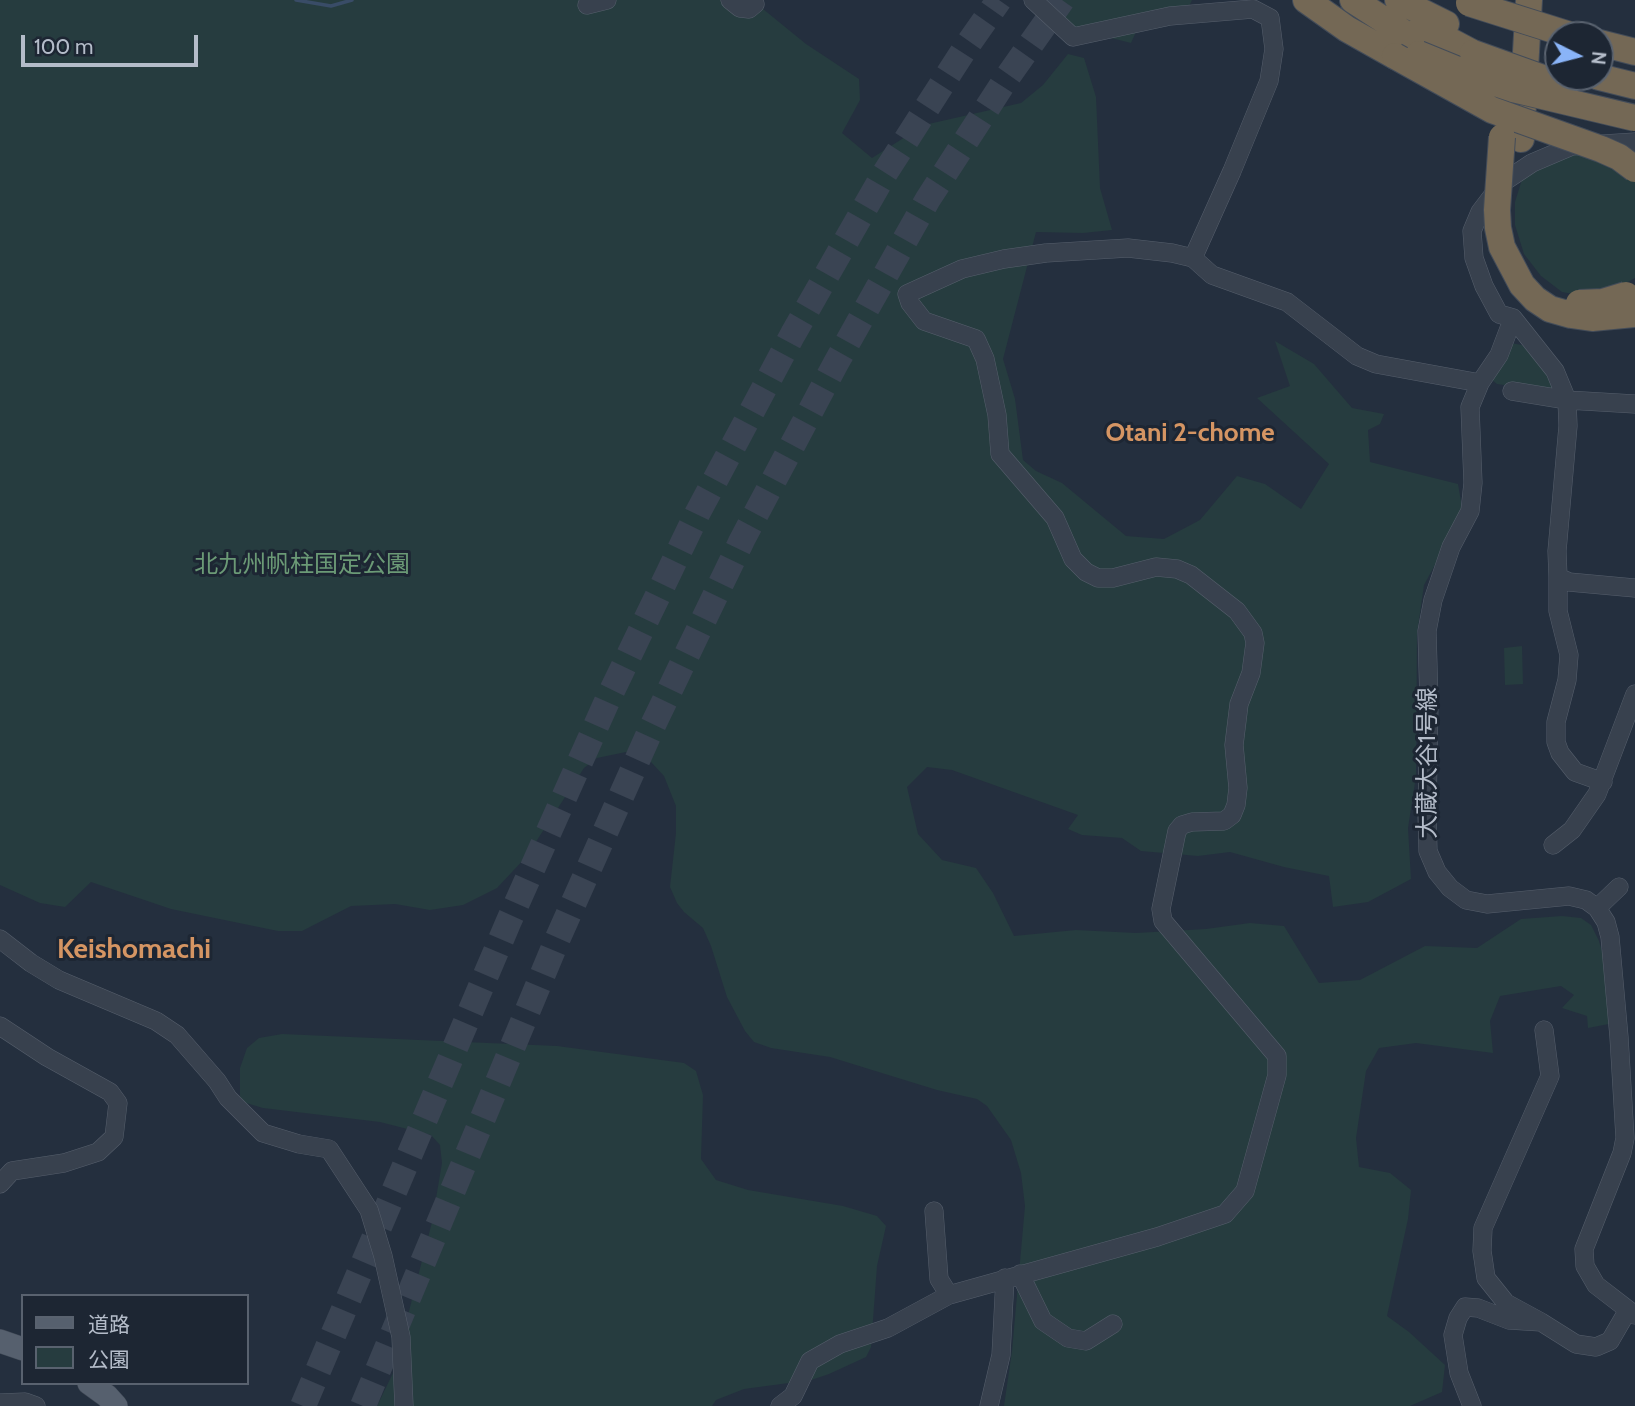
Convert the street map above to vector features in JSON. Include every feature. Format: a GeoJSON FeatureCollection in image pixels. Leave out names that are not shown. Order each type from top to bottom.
{"type":"FeatureCollection","features":[{"type":"Feature","properties":{"kind":"highway"},"geometry":{"type":"LineString","coordinates":[[1306,0],[1347,29],[1398,51],[1513,89],[1635,118]]}},
{"type":"Feature","properties":{"kind":"highway"},"geometry":{"type":"LineString","coordinates":[[1322,0],[1492,110],[1601,149],[1619,157],[1635,169]]}},
{"type":"Feature","properties":{"kind":"highway"},"geometry":{"type":"LineString","coordinates":[[1353,0],[1415,38],[1466,30],[1544,34]]}},
{"type":"Feature","properties":{"kind":"highway"},"geometry":{"type":"LineString","coordinates":[[1373,0],[1466,30],[1544,44]]}},
{"type":"Feature","properties":{"kind":"highway"},"geometry":{"type":"LineString","coordinates":[[1398,0],[1500,48],[1544,62]]}},
{"type":"Feature","properties":{"kind":"highway"},"geometry":{"type":"LineString","coordinates":[[1425,0],[1466,30],[1558,83],[1635,102]]}},
{"type":"Feature","properties":{"kind":"highway"},"geometry":{"type":"LineString","coordinates":[[1431,0],[1466,30],[1499,97],[1516,106],[1635,144]]}},
{"type":"Feature","properties":{"kind":"highway"},"geometry":{"type":"LineString","coordinates":[[1511,138],[1516,0]]}},
{"type":"Feature","properties":{"kind":"highway"},"geometry":{"type":"LineString","coordinates":[[1530,0],[1511,138],[1497,210],[1502,247],[1522,285],[1543,304],[1571,315],[1592,318],[1633,296]]}},
{"type":"Feature","properties":{"kind":"highway"},"geometry":{"type":"LineString","coordinates":[[1614,47],[1635,52]]}},
{"type":"Feature","properties":{"kind":"highway"},"geometry":{"type":"LineString","coordinates":[[1614,63],[1635,68]]}},
{"type":"Feature","properties":{"kind":"highway"},"geometry":{"type":"LineString","coordinates":[[1614,81],[1635,86]]}},
{"type":"Feature","properties":{"kind":"main road"},"geometry":{"type":"LineString","coordinates":[[0,1341],[21,1348]]}},
{"type":"Feature","properties":{"kind":"main road"},"geometry":{"type":"LineString","coordinates":[[92,1385],[116,1406]]}},
{"type":"Feature","properties":{"kind":"street"},"geometry":{"type":"LineString","coordinates":[[587,5],[607,0]]}},
{"type":"Feature","properties":{"kind":"street"},"geometry":{"type":"LineString","coordinates":[[730,0],[740,8],[749,9],[755,4],[754,0]]}},
{"type":"Feature","properties":{"kind":"street"},"geometry":{"type":"LineString","coordinates":[[1033,0],[1073,37],[1170,16],[1253,9],[1270,18],[1274,49],[1269,81],[1193,258]]}},
{"type":"Feature","properties":{"kind":"street"},"geometry":{"type":"LineString","coordinates":[[1602,782],[1575,772],[1560,753],[1556,742],[1556,722],[1567,680],[1569,655],[1558,611],[1557,551],[1568,426],[1567,400],[1555,371],[1513,318],[1499,314],[1484,286],[1474,258],[1472,231],[1480,212],[1502,183],[1531,163],[1572,146],[1635,144]]}},
{"type":"Feature","properties":{"kind":"street"},"geometry":{"type":"LineString","coordinates":[[780,1406],[793,1396],[810,1361],[840,1344],[888,1328],[949,1295],[1157,1237],[1225,1214],[1245,1191],[1278,1075],[1278,1056],[1163,922],[1161,909],[1177,831],[1182,825],[1192,822],[1223,821],[1232,815],[1236,805],[1238,788],[1234,745],[1238,704],[1251,673],[1255,643],[1253,633],[1237,611],[1191,575],[1177,569],[1156,567],[1113,579],[1098,578],[1086,572],[1073,559],[1055,518],[1000,454],[997,415],[985,359],[976,339],[924,321],[907,295],[962,269],[1004,259],[1046,253],[1128,248],[1172,253],[1193,258],[1212,275],[1287,302],[1357,356],[1376,364],[1480,383]]}},
{"type":"Feature","properties":{"kind":"street","name":"大蔵大谷1号線"},"geometry":{"type":"LineString","coordinates":[[1513,318],[1499,355],[1480,383],[1470,407],[1473,482],[1470,511],[1451,547],[1433,600],[1427,631],[1428,851],[1437,872],[1450,888],[1466,900],[1487,904],[1569,896],[1586,900],[1597,908]]}},
{"type":"Feature","properties":{"kind":"street"},"geometry":{"type":"LineString","coordinates":[[1512,391],[1567,400],[1635,404]]}},
{"type":"Feature","properties":{"kind":"street"},"geometry":{"type":"LineString","coordinates":[[1558,577],[1569,582],[1635,588]]}},
{"type":"Feature","properties":{"kind":"street"},"geometry":{"type":"LineString","coordinates":[[1553,845],[1572,830],[1602,782],[1635,694]]}},
{"type":"Feature","properties":{"kind":"street"},"geometry":{"type":"LineString","coordinates":[[1544,1030],[1550,1076],[1483,1228],[1482,1251],[1486,1278],[1506,1303],[1576,1344],[1596,1347],[1610,1341],[1631,1312],[1596,1286],[1585,1266],[1584,1249],[1622,1153],[1625,1125],[1610,937],[1606,922],[1597,908],[1619,887]]}},
{"type":"Feature","properties":{"kind":"street"},"geometry":{"type":"LineString","coordinates":[[0,939],[31,963],[59,979],[156,1021],[177,1035],[217,1081],[228,1098],[263,1133],[289,1142],[329,1149],[369,1210],[383,1256],[401,1336],[404,1406]]}},
{"type":"Feature","properties":{"kind":"street"},"geometry":{"type":"LineString","coordinates":[[0,1026],[47,1057],[110,1092],[118,1103],[114,1137],[98,1152],[64,1163],[12,1171],[0,1184]]}},
{"type":"Feature","properties":{"kind":"street"},"geometry":{"type":"LineString","coordinates":[[934,1211],[939,1279],[949,1295]]}},
{"type":"Feature","properties":{"kind":"street"},"geometry":{"type":"LineString","coordinates":[[1012,1276],[1044,1321],[1068,1338],[1086,1340],[1113,1324]]}},
{"type":"Feature","properties":{"kind":"street"},"geometry":{"type":"LineString","coordinates":[[989,1406],[1001,1355],[1012,1276]]}},
{"type":"Feature","properties":{"kind":"street"},"geometry":{"type":"LineString","coordinates":[[1472,1406],[1459,1373],[1452,1335],[1465,1307],[1478,1308],[1509,1320],[1541,1322]]}},
{"type":"Feature","properties":{"kind":"street"},"geometry":{"type":"LineString","coordinates":[[5,1404],[24,1402],[36,1406]]}},
{"type":"Feature","properties":{"kind":"green space","name":"北九州帆柱国定公園"},"geometry":{"type":"Polygon","coordinates":[[[0,0],[752,0],[806,44],[859,79],[860,100],[842,133],[872,158],[924,125],[1021,103],[1043,85],[1068,54],[1084,58],[1096,97],[1100,188],[1112,230],[1083,233],[1036,232],[1003,359],[1015,399],[1023,460],[1036,471],[1062,483],[1126,536],[1164,539],[1200,520],[1237,476],[1265,484],[1301,509],[1329,464],[1257,398],[1290,386],[1275,341],[1314,364],[1352,408],[1384,414],[1380,424],[1368,430],[1370,462],[1458,484],[1462,507],[1449,539],[1424,585],[1417,634],[1416,776],[1408,828],[1411,879],[1368,902],[1333,907],[1329,876],[1230,852],[1198,856],[1141,851],[1122,838],[1082,835],[1068,829],[1078,815],[952,770],[927,767],[907,787],[918,834],[942,860],[976,868],[993,893],[1014,936],[1076,930],[1136,933],[1206,929],[1250,923],[1284,926],[1319,983],[1360,980],[1425,946],[1477,948],[1521,919],[1562,916],[1581,918],[1591,925],[1607,969],[1609,1024],[1588,1028],[1587,1016],[1562,1008],[1574,995],[1561,986],[1500,996],[1490,1021],[1493,1053],[1416,1043],[1379,1048],[1366,1071],[1356,1138],[1359,1167],[1390,1173],[1411,1190],[1408,1219],[1387,1316],[1445,1365],[1442,1392],[1410,1406],[1004,1406],[1012,1351],[1025,1206],[1021,1173],[1011,1140],[987,1106],[977,1099],[937,1090],[830,1057],[771,1048],[754,1042],[727,997],[703,928],[684,912],[670,887],[676,806],[664,776],[651,762],[626,752],[597,758],[584,768],[526,857],[497,888],[463,905],[430,910],[395,904],[351,906],[302,931],[278,931],[171,909],[91,882],[65,907],[40,903],[0,885],[0,0]]]}},
{"type":"Feature","properties":{"kind":"green space"},"geometry":{"type":"Polygon","coordinates":[[[1038,0],[1192,0],[1183,19],[1145,12],[1131,43],[1079,30],[1038,0]]]}},
{"type":"Feature","properties":{"kind":"green space"},"geometry":{"type":"Polygon","coordinates":[[[1581,148],[1635,179],[1635,278],[1606,294],[1585,296],[1562,292],[1541,276],[1524,254],[1515,225],[1515,202],[1524,173],[1581,148]]]}},
{"type":"Feature","properties":{"kind":"green space"},"geometry":{"type":"Polygon","coordinates":[[[1510,343],[1522,345],[1541,363],[1555,384],[1553,392],[1497,384],[1491,379],[1510,343]]]}},
{"type":"Feature","properties":{"kind":"green space"},"geometry":{"type":"Polygon","coordinates":[[[1522,646],[1523,684],[1505,685],[1504,648],[1522,646]]]}},
{"type":"Feature","properties":{"kind":"green space"},"geometry":{"type":"Polygon","coordinates":[[[282,1034],[557,1046],[684,1063],[696,1071],[703,1095],[701,1159],[716,1180],[748,1190],[843,1206],[877,1216],[886,1226],[877,1266],[871,1347],[866,1357],[811,1380],[744,1389],[716,1400],[712,1406],[377,1406],[393,1373],[432,1222],[442,1163],[440,1145],[431,1135],[380,1122],[263,1108],[243,1102],[240,1096],[240,1068],[247,1048],[259,1038],[282,1034]]]}},
{"type":"Feature","properties":{"kind":"waterway"},"geometry":{"type":"LineString","coordinates":[[296,0],[331,6],[352,0]]}},
{"type":"Feature","properties":{"kind":"tunnel"},"geometry":{"type":"LineString","coordinates":[[303,1406],[508,923],[608,699],[697,514],[793,334],[883,176],[999,0]]}},
{"type":"Feature","properties":{"kind":"tunnel"},"geometry":{"type":"LineString","coordinates":[[363,1406],[557,940],[652,727],[742,540],[836,363],[928,199],[1004,82],[1062,0]]}},
{"type":"Feature","properties":{"kind":"district","name":"Otani 2-chome"},"geometry":{"type":"Point","coordinates":[1190,433]}},
{"type":"Feature","properties":{"kind":"district","name":"Keishomachi"},"geometry":{"type":"Point","coordinates":[134,950]}}]}
